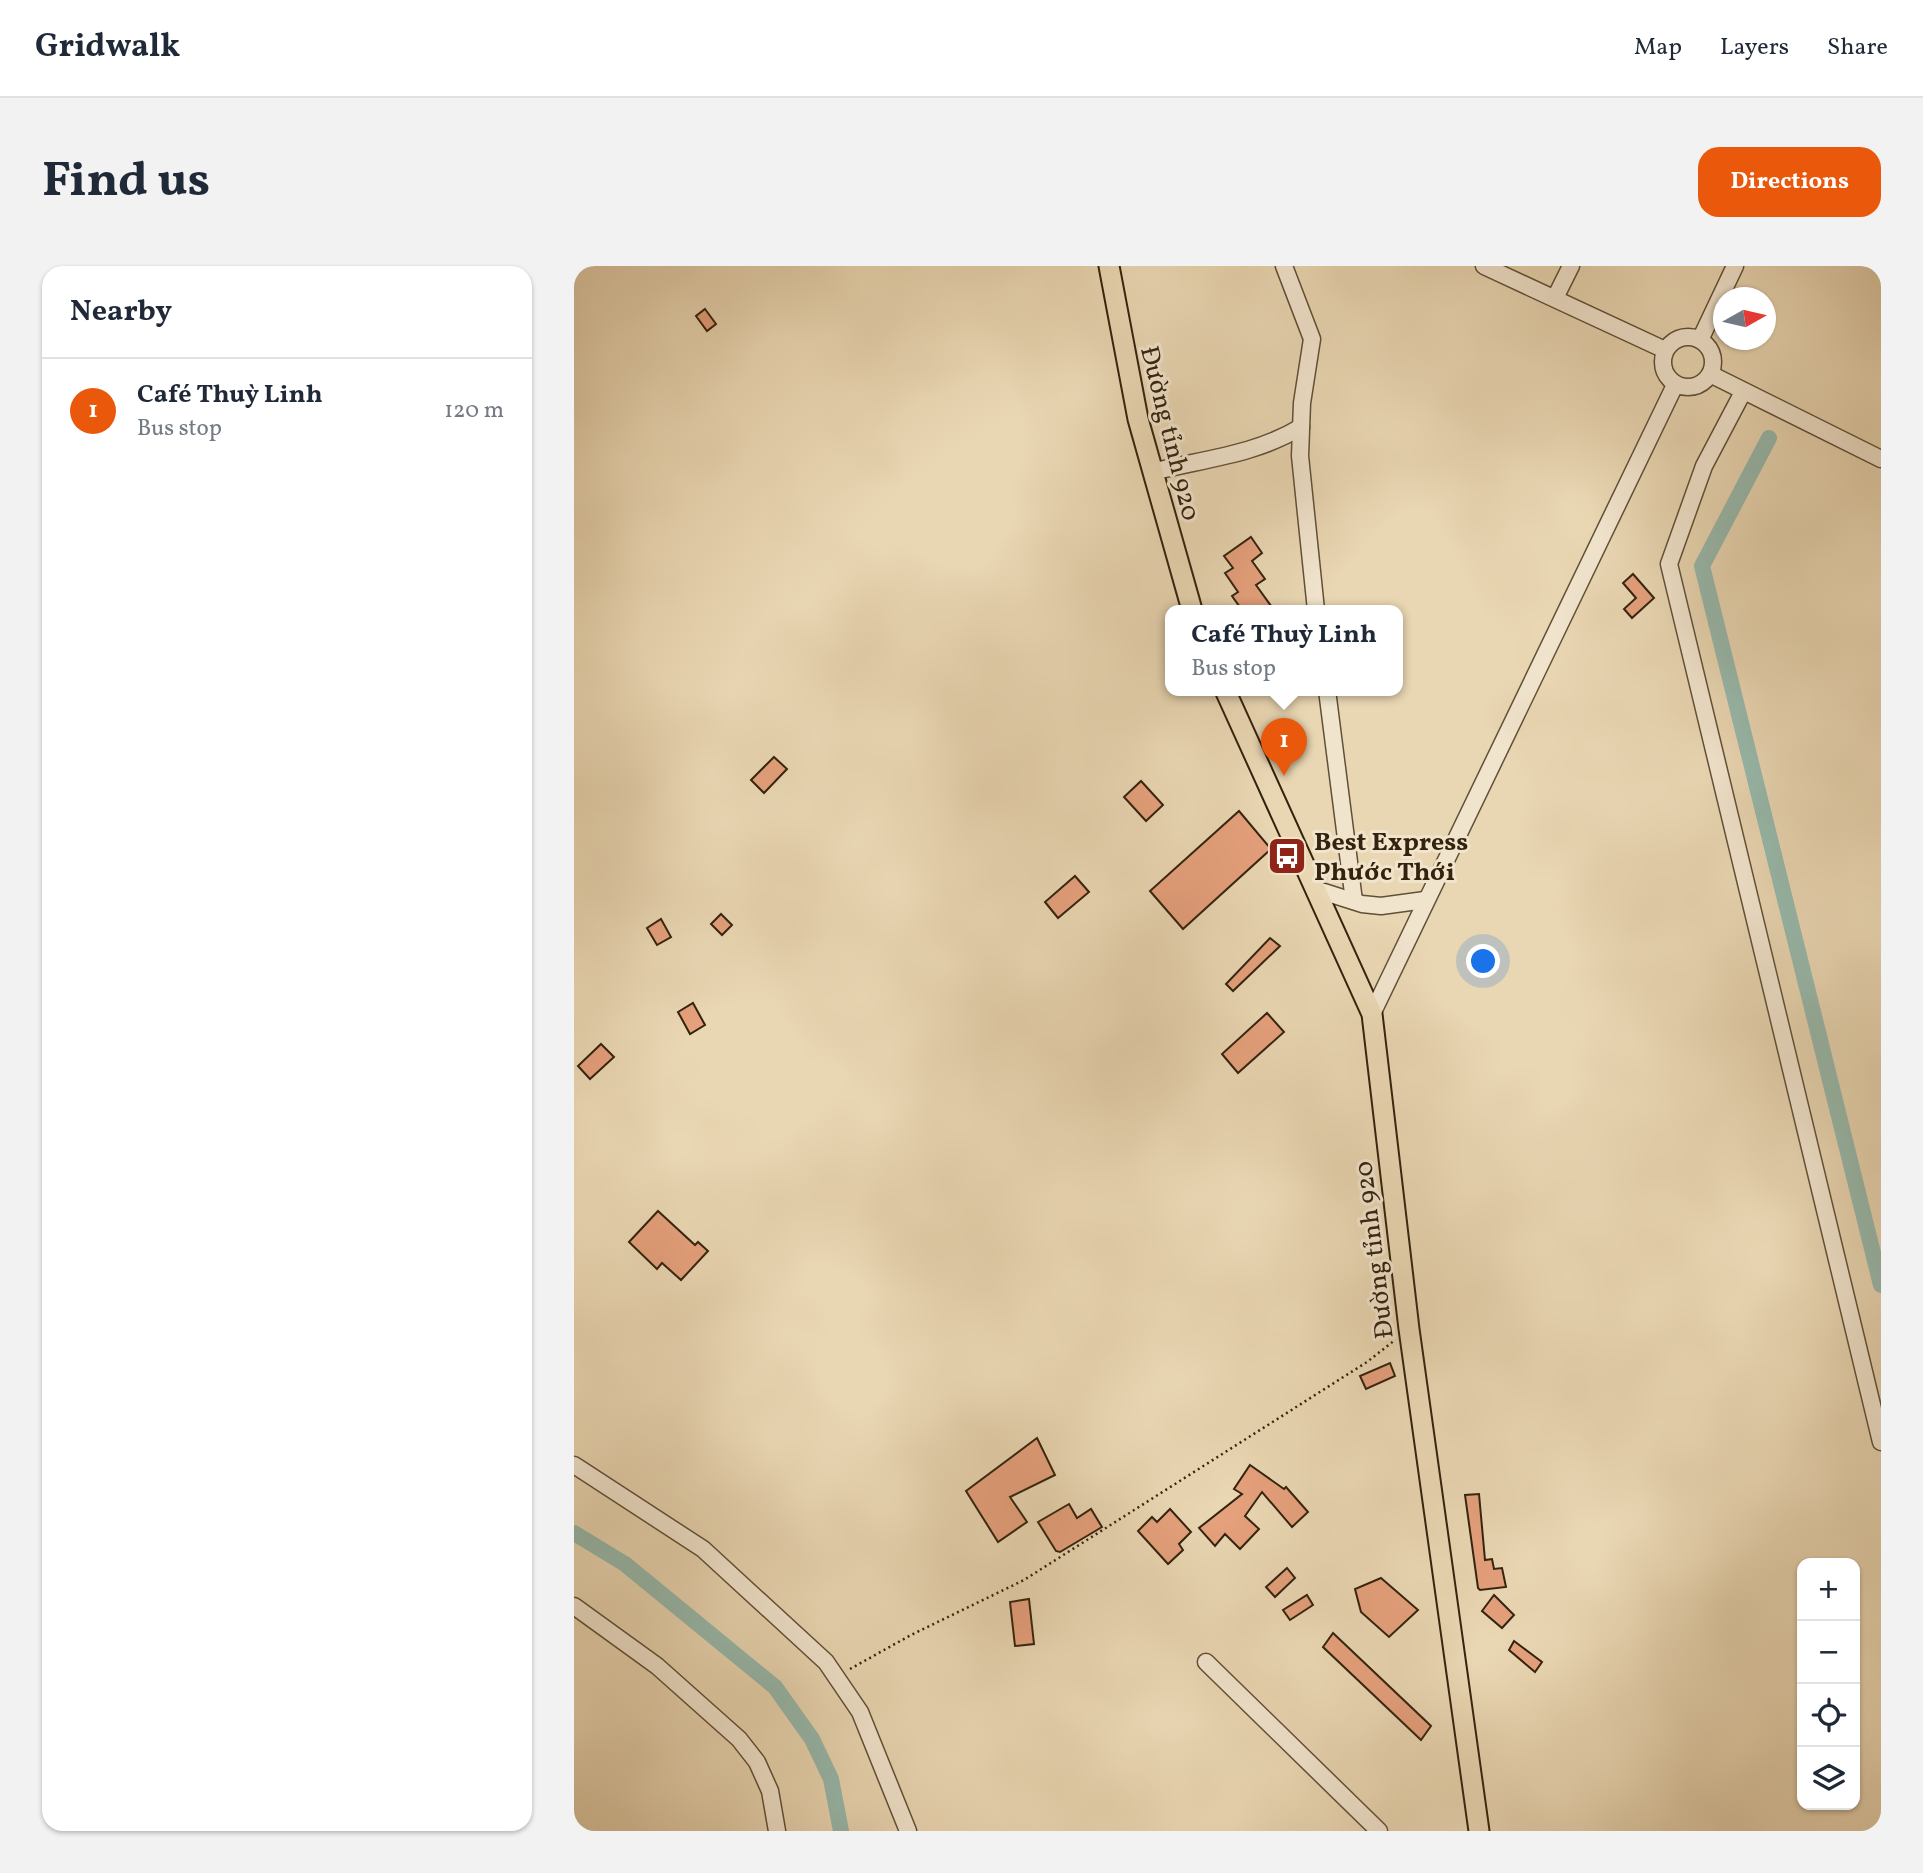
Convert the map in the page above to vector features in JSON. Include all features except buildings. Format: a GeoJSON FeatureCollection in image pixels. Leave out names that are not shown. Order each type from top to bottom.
{"type":"FeatureCollection","features":[{"type":"Feature","properties":{"kind":"main road","name":"Đường tỉnh 920"},"geometry":{"type":"LineString","coordinates":[[1109,266],[1152,472],[1191,605]]}},
{"type":"Feature","properties":{"kind":"main road","name":"Đường tỉnh 920"},"geometry":{"type":"LineString","coordinates":[[1228,696],[1372,1014],[1409,1329],[1479,1831]]}},
{"type":"Feature","properties":{"kind":"street"},"geometry":{"type":"LineString","coordinates":[[1284,266],[1312,338],[1301,427],[1300,463],[1316,605]]}},
{"type":"Feature","properties":{"kind":"street"},"geometry":{"type":"LineString","coordinates":[[1484,266],[1665,350]]}},
{"type":"Feature","properties":{"kind":"street"},"geometry":{"type":"LineString","coordinates":[[1555,298],[1571,266]]}},
{"type":"Feature","properties":{"kind":"street"},"geometry":{"type":"LineString","coordinates":[[1699,340],[1735,266]]}},
{"type":"Feature","properties":{"kind":"street"},"geometry":{"type":"LineString","coordinates":[[1684,337],[1699,340],[1711,351],[1710,374],[1699,385],[1683,388],[1675,385],[1664,373],[1662,357],[1665,350],[1684,337]]}},
{"type":"Feature","properties":{"kind":"street"},"geometry":{"type":"LineString","coordinates":[[1710,374],[1743,393],[1881,459]]}},
{"type":"Feature","properties":{"kind":"street"},"geometry":{"type":"LineString","coordinates":[[1372,1014],[1675,385]]}},
{"type":"Feature","properties":{"kind":"street"},"geometry":{"type":"LineString","coordinates":[[1743,393],[1704,466],[1669,564],[1881,1442]]}},
{"type":"Feature","properties":{"kind":"street"},"geometry":{"type":"LineString","coordinates":[[1152,472],[1271,443],[1301,427]]}},
{"type":"Feature","properties":{"kind":"street"},"geometry":{"type":"LineString","coordinates":[[1271,443],[1288,451],[1300,463]]}},
{"type":"Feature","properties":{"kind":"street"},"geometry":{"type":"LineString","coordinates":[[1328,696],[1354,901]]}},
{"type":"Feature","properties":{"kind":"street"},"geometry":{"type":"LineString","coordinates":[[1318,890],[1381,906],[1425,900]]}},
{"type":"Feature","properties":{"kind":"street"},"geometry":{"type":"LineString","coordinates":[[574,1465],[703,1549],[838,1676],[860,1712],[908,1831]]}},
{"type":"Feature","properties":{"kind":"street"},"geometry":{"type":"LineString","coordinates":[[574,1606],[657,1666],[739,1740],[757,1762],[770,1791],[777,1831]]}},
{"type":"Feature","properties":{"kind":"street"},"geometry":{"type":"LineString","coordinates":[[1206,1662],[1379,1831]]}},
{"type":"Feature","properties":{"kind":"path"},"geometry":{"type":"LineString","coordinates":[[838,1676],[911,1635],[1024,1580],[1090,1541],[1367,1362],[1409,1329]]}},
{"type":"Feature","properties":{"kind":"waterway"},"geometry":{"type":"LineString","coordinates":[[1769,438],[1702,566],[1881,1285]]}},
{"type":"Feature","properties":{"kind":"waterway"},"geometry":{"type":"LineString","coordinates":[[574,1533],[625,1564],[775,1687],[812,1739],[831,1779],[841,1831]]}},
{"type":"Feature","properties":{"kind":"place","name":"Café Thuỳ Linh"},"geometry":{"type":"Point","coordinates":[1284,776]}},
{"type":"Feature","properties":{"kind":"place","name":"Best Express Phước Thới"},"geometry":{"type":"Point","coordinates":[1287,856]}}]}
